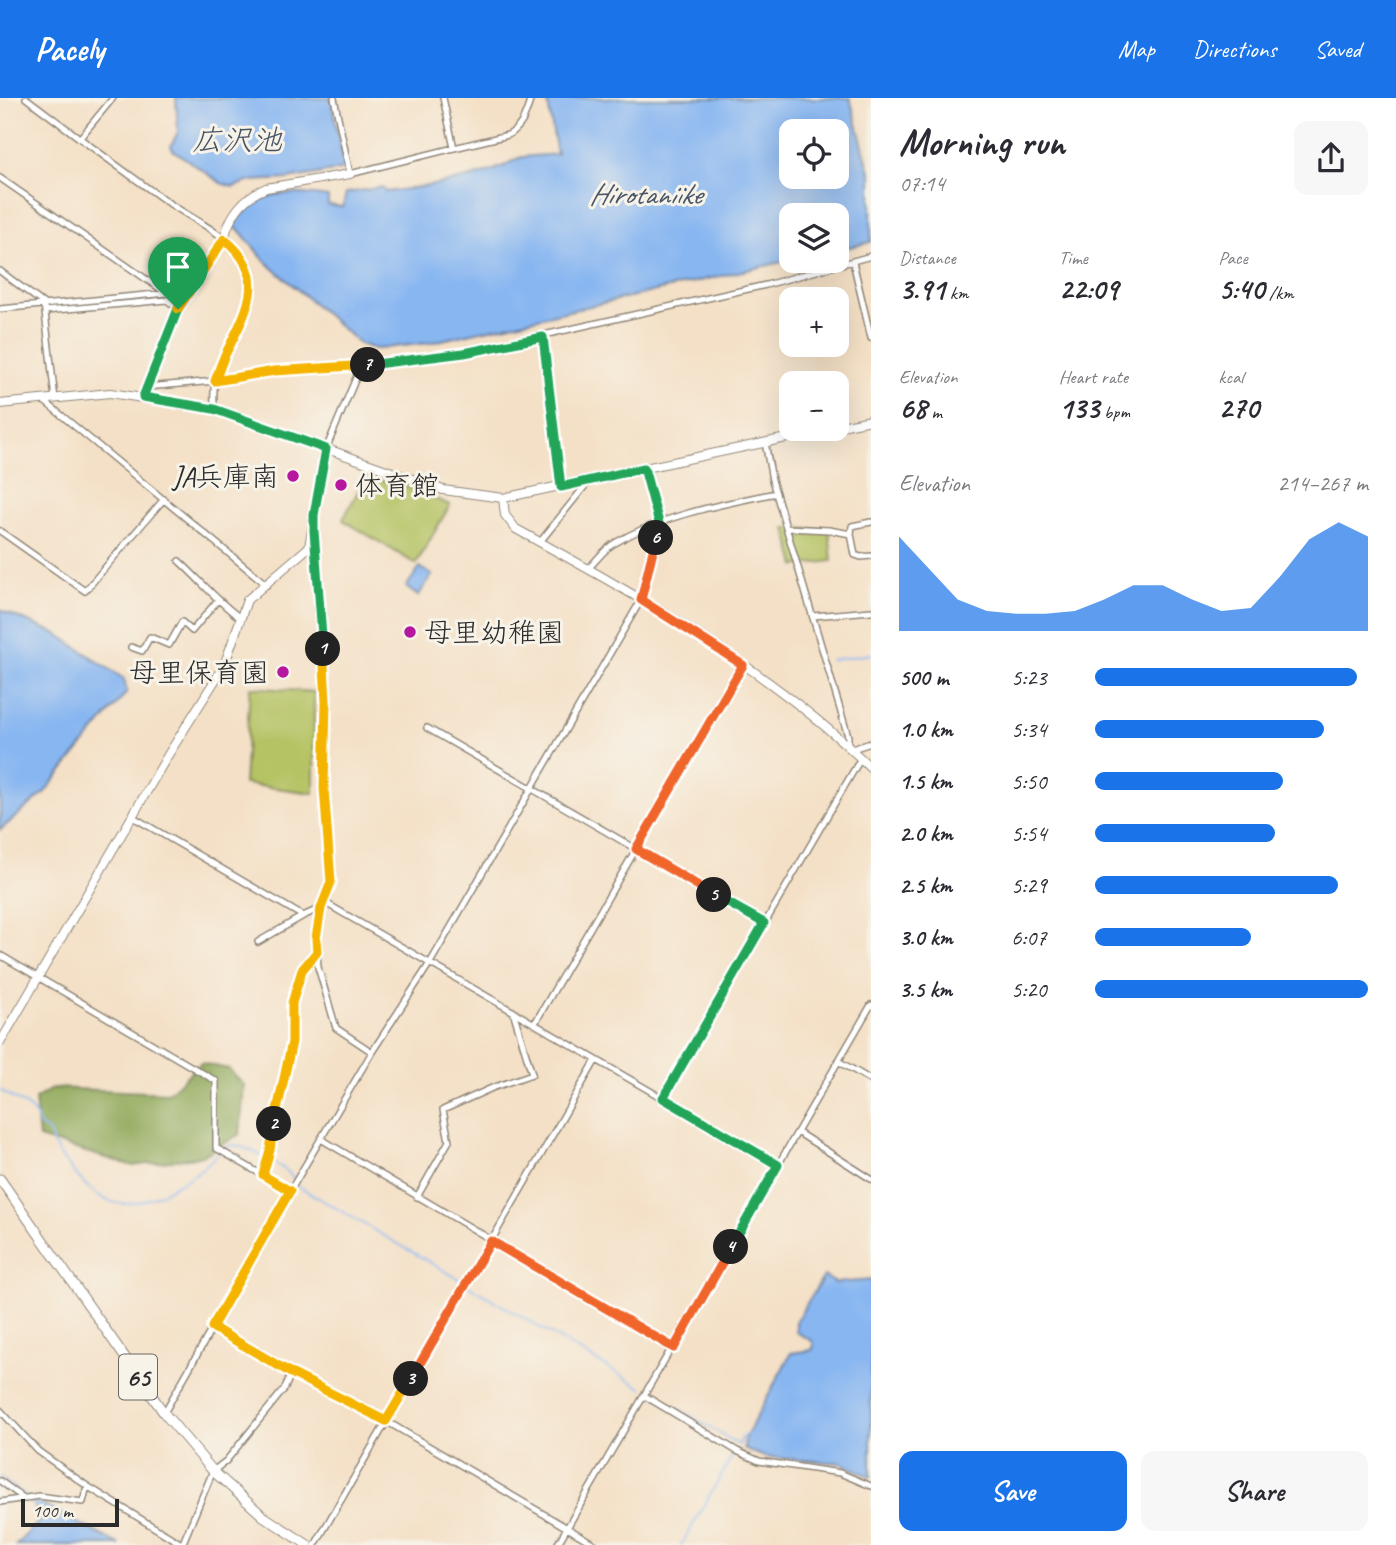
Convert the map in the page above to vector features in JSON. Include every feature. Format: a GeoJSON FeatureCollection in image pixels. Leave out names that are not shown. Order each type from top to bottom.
{"type":"FeatureCollection","features":[{"type":"Feature","properties":{"kind":"main road"},"geometry":{"type":"LineString","coordinates":[[143,397],[180,307],[224,239],[233,214],[254,193],[265,188],[350,174]]}},
{"type":"Feature","properties":{"kind":"main road"},"geometry":{"type":"LineString","coordinates":[[0,404],[110,393],[214,409],[443,490],[503,498],[779,439]]}},
{"type":"Feature","properties":{"kind":"main road"},"geometry":{"type":"LineString","coordinates":[[849,424],[871,420]]}},
{"type":"Feature","properties":{"kind":"main road"},"geometry":{"type":"LineString","coordinates":[[0,1043],[224,666],[247,600],[309,547],[314,531],[314,515],[326,449]]}},
{"type":"Feature","properties":{"kind":"main road"},"geometry":{"type":"LineString","coordinates":[[503,498],[505,516],[516,529],[641,600],[743,665],[797,702],[871,768]]}},
{"type":"Feature","properties":{"kind":"main road","name":"65"},"geometry":{"type":"LineString","coordinates":[[0,1179],[164,1413],[213,1471],[263,1516],[308,1545]]}},
{"type":"Feature","properties":{"kind":"street"},"geometry":{"type":"LineString","coordinates":[[26,98],[164,200],[224,239],[237,250],[246,263],[251,282],[250,302],[243,323],[225,353],[215,381],[214,409]]}},
{"type":"Feature","properties":{"kind":"street"},"geometry":{"type":"LineString","coordinates":[[80,138],[113,98]]}},
{"type":"Feature","properties":{"kind":"street"},"geometry":{"type":"LineString","coordinates":[[334,98],[350,174],[508,135],[516,131],[522,123],[531,98]]}},
{"type":"Feature","properties":{"kind":"street"},"geometry":{"type":"LineString","coordinates":[[443,98],[454,148]]}},
{"type":"Feature","properties":{"kind":"street"},"geometry":{"type":"LineString","coordinates":[[0,178],[167,293],[180,307]]}},
{"type":"Feature","properties":{"kind":"street"},"geometry":{"type":"LineString","coordinates":[[146,387],[215,381],[274,371],[361,366],[464,353],[766,285],[871,256]]}},
{"type":"Feature","properties":{"kind":"street"},"geometry":{"type":"LineString","coordinates":[[853,262],[871,338]]}},
{"type":"Feature","properties":{"kind":"street"},"geometry":{"type":"LineString","coordinates":[[0,271],[44,307],[55,399]]}},
{"type":"Feature","properties":{"kind":"street"},"geometry":{"type":"LineString","coordinates":[[44,307],[167,293]]}},
{"type":"Feature","properties":{"kind":"street"},"geometry":{"type":"LineString","coordinates":[[0,309],[167,300],[180,307]]}},
{"type":"Feature","properties":{"kind":"street"},"geometry":{"type":"LineString","coordinates":[[543,337],[561,487]]}},
{"type":"Feature","properties":{"kind":"street"},"geometry":{"type":"LineString","coordinates":[[326,449],[361,366]]}},
{"type":"Feature","properties":{"kind":"street"},"geometry":{"type":"LineString","coordinates":[[43,400],[267,585]]}},
{"type":"Feature","properties":{"kind":"street"},"geometry":{"type":"LineString","coordinates":[[765,442],[776,493],[850,747],[871,743]]}},
{"type":"Feature","properties":{"kind":"street"},"geometry":{"type":"LineString","coordinates":[[164,1413],[290,1191],[372,1052],[430,963],[641,600],[659,523],[644,468]]}},
{"type":"Feature","properties":{"kind":"street"},"geometry":{"type":"LineString","coordinates":[[540,542],[589,481]]}},
{"type":"Feature","properties":{"kind":"street"},"geometry":{"type":"LineString","coordinates":[[588,569],[613,543],[659,523],[776,493]]}},
{"type":"Feature","properties":{"kind":"street"},"geometry":{"type":"LineString","coordinates":[[0,530],[85,591],[164,499]]}},
{"type":"Feature","properties":{"kind":"street"},"geometry":{"type":"LineString","coordinates":[[871,522],[852,526],[851,534],[855,555],[871,556]]}},
{"type":"Feature","properties":{"kind":"street"},"geometry":{"type":"LineString","coordinates":[[786,528],[851,534]]}},
{"type":"Feature","properties":{"kind":"street"},"geometry":{"type":"LineString","coordinates":[[314,531],[323,628],[326,701],[324,768],[331,882],[321,908],[316,938],[317,967],[336,1028],[372,1052]]}},
{"type":"Feature","properties":{"kind":"street"},"geometry":{"type":"LineString","coordinates":[[179,561],[210,590],[217,601],[239,617]]}},
{"type":"Feature","properties":{"kind":"street"},"geometry":{"type":"LineString","coordinates":[[131,647],[142,651],[150,637],[169,645],[182,622],[192,631],[217,601]]}},
{"type":"Feature","properties":{"kind":"street"},"geometry":{"type":"LineString","coordinates":[[813,616],[871,611]]}},
{"type":"Feature","properties":{"kind":"street"},"geometry":{"type":"LineString","coordinates":[[535,1023],[743,665]]}},
{"type":"Feature","properties":{"kind":"street"},"geometry":{"type":"LineString","coordinates":[[427,728],[764,923]]}},
{"type":"Feature","properties":{"kind":"street"},"geometry":{"type":"LineString","coordinates":[[663,1098],[862,758]]}},
{"type":"Feature","properties":{"kind":"street"},"geometry":{"type":"LineString","coordinates":[[132,817],[303,916]]}},
{"type":"Feature","properties":{"kind":"street"},"geometry":{"type":"LineString","coordinates":[[324,899],[329,905],[778,1165]]}},
{"type":"Feature","properties":{"kind":"street"},"geometry":{"type":"LineString","coordinates":[[257,942],[321,908]]}},
{"type":"Feature","properties":{"kind":"street"},"geometry":{"type":"LineString","coordinates":[[263,1175],[292,1042],[292,1003],[302,970],[317,952]]}},
{"type":"Feature","properties":{"kind":"street"},"geometry":{"type":"LineString","coordinates":[[0,955],[216,1081],[216,1147],[290,1191]]}},
{"type":"Feature","properties":{"kind":"street"},"geometry":{"type":"LineString","coordinates":[[557,1545],[674,1348],[871,1004]]}},
{"type":"Feature","properties":{"kind":"street"},"geometry":{"type":"LineString","coordinates":[[417,1197],[449,1141],[443,1110],[532,1074],[513,1010]]}},
{"type":"Feature","properties":{"kind":"street"},"geometry":{"type":"LineString","coordinates":[[315,1545],[596,1060]]}},
{"type":"Feature","properties":{"kind":"street"},"geometry":{"type":"LineString","coordinates":[[838,1061],[871,1080]]}},
{"type":"Feature","properties":{"kind":"street"},"geometry":{"type":"LineString","coordinates":[[797,1132],[871,1179]]}},
{"type":"Feature","properties":{"kind":"street"},"geometry":{"type":"LineString","coordinates":[[321,1139],[674,1348]]}},
{"type":"Feature","properties":{"kind":"street"},"geometry":{"type":"LineString","coordinates":[[212,1327],[291,1373],[386,1421],[596,1545]]}},
{"type":"Feature","properties":{"kind":"street"},"geometry":{"type":"LineString","coordinates":[[0,1410],[38,1451],[87,1486],[182,1545],[213,1471],[226,1461],[285,1388],[291,1373]]}},
{"type":"Feature","properties":{"kind":"street"},"geometry":{"type":"LineString","coordinates":[[645,1396],[758,1461],[840,1473],[871,1486]]}},
{"type":"Feature","properties":{"kind":"street"},"geometry":{"type":"LineString","coordinates":[[0,1480],[25,1499]]}},
{"type":"Feature","properties":{"kind":"street"},"geometry":{"type":"LineString","coordinates":[[0,1502],[39,1496],[83,1502],[87,1486]]}},
{"type":"Feature","properties":{"kind":"green space"},"geometry":{"type":"Polygon","coordinates":[[[367,474],[385,482],[387,478],[450,505],[416,564],[343,520],[367,474]]]}},
{"type":"Feature","properties":{"kind":"green space"},"geometry":{"type":"Polygon","coordinates":[[[786,528],[829,530],[832,561],[796,566],[786,528]]]}},
{"type":"Feature","properties":{"kind":"green space"},"geometry":{"type":"Polygon","coordinates":[[[250,687],[314,692],[314,793],[244,784],[250,687]]]}},
{"type":"Feature","properties":{"kind":"green space"},"geometry":{"type":"Polygon","coordinates":[[[201,1063],[228,1069],[244,1085],[240,1134],[202,1156],[133,1166],[39,1138],[35,1099],[53,1088],[168,1093],[201,1063]]]}},
{"type":"Feature","properties":{"kind":"water","name":"広沢池"},"geometry":{"type":"Polygon","coordinates":[[[176,98],[331,98],[345,169],[288,179],[251,181],[233,187],[221,183],[173,150],[171,146],[178,132],[176,98]]]}},
{"type":"Feature","properties":{"kind":"water","name":"Hirotaniike"},"geometry":{"type":"Polygon","coordinates":[[[547,98],[850,98],[871,176],[871,242],[849,247],[849,203],[779,203],[779,263],[429,343],[375,349],[360,344],[265,261],[234,227],[253,205],[275,195],[328,197],[328,205],[343,207],[346,193],[382,187],[386,192],[446,183],[477,176],[522,157],[557,154],[547,98]]]}},
{"type":"Feature","properties":{"kind":"water"},"geometry":{"type":"Polygon","coordinates":[[[420,567],[432,575],[418,596],[406,587],[420,567]]]}},
{"type":"Feature","properties":{"kind":"water"},"geometry":{"type":"Polygon","coordinates":[[[0,610],[57,634],[124,679],[127,692],[44,793],[0,830],[0,610]]]}},
{"type":"Feature","properties":{"kind":"water"},"geometry":{"type":"Polygon","coordinates":[[[824,1276],[836,1283],[871,1280],[871,1477],[841,1463],[765,1457],[744,1449],[745,1438],[791,1353],[812,1350],[812,1341],[796,1332],[796,1321],[824,1276]]]}},
{"type":"Feature","properties":{"kind":"water"},"geometry":{"type":"Polygon","coordinates":[[[34,1500],[120,1545],[16,1545],[42,1518],[31,1502],[34,1500]]]}},
{"type":"Feature","properties":{"kind":"waterway"},"geometry":{"type":"LineString","coordinates":[[831,660],[871,654]]}},
{"type":"Feature","properties":{"kind":"waterway"},"geometry":{"type":"LineString","coordinates":[[0,1090],[34,1114],[39,1125],[48,1131],[60,1155],[82,1181],[104,1199],[115,1203],[127,1204],[153,1197],[197,1173],[230,1145],[245,1148],[265,1158],[284,1169],[295,1180]]}},
{"type":"Feature","properties":{"kind":"waterway"},"geometry":{"type":"LineString","coordinates":[[296,1185],[464,1282]]}},
{"type":"Feature","properties":{"kind":"waterway"},"geometry":{"type":"LineString","coordinates":[[468,1285],[642,1388]]}},
{"type":"Feature","properties":{"kind":"waterway"},"geometry":{"type":"LineString","coordinates":[[653,1394],[739,1445],[747,1434]]}},
{"type":"Feature","properties":{"kind":"waterway"},"geometry":{"type":"LineString","coordinates":[[681,1545],[735,1452]]}},
{"type":"Feature","properties":{"kind":"waterway"},"geometry":{"type":"LineString","coordinates":[[0,1477],[26,1496]]}},
{"type":"Feature","properties":{"kind":"place","name":"JA兵庫南"},"geometry":{"type":"Point","coordinates":[293,476]}},
{"type":"Feature","properties":{"kind":"place","name":"体育館"},"geometry":{"type":"Point","coordinates":[341,485]}},
{"type":"Feature","properties":{"kind":"place","name":"母里幼稚園"},"geometry":{"type":"Point","coordinates":[410,632]}},
{"type":"Feature","properties":{"kind":"place","name":"母里保育園"},"geometry":{"type":"Point","coordinates":[283,672]}},
{"type":"Feature","properties":{"kind":"route"},"geometry":{"type":"LineString","coordinates":[[224,239],[237,250],[246,263],[251,282],[250,302],[243,323],[225,353],[215,381],[274,371],[403,362],[543,337],[561,487],[644,468],[659,523],[641,600],[743,665],[636,849],[764,923],[663,1098],[778,1165],[674,1348],[491,1241],[386,1421],[291,1373],[212,1327],[290,1191],[263,1175],[292,1042],[292,1003],[302,970],[317,952],[316,938],[321,908],[331,882],[324,788],[326,701],[323,628],[314,531],[314,515],[326,449],[214,409],[143,397],[178,309],[224,239]]}}]}
